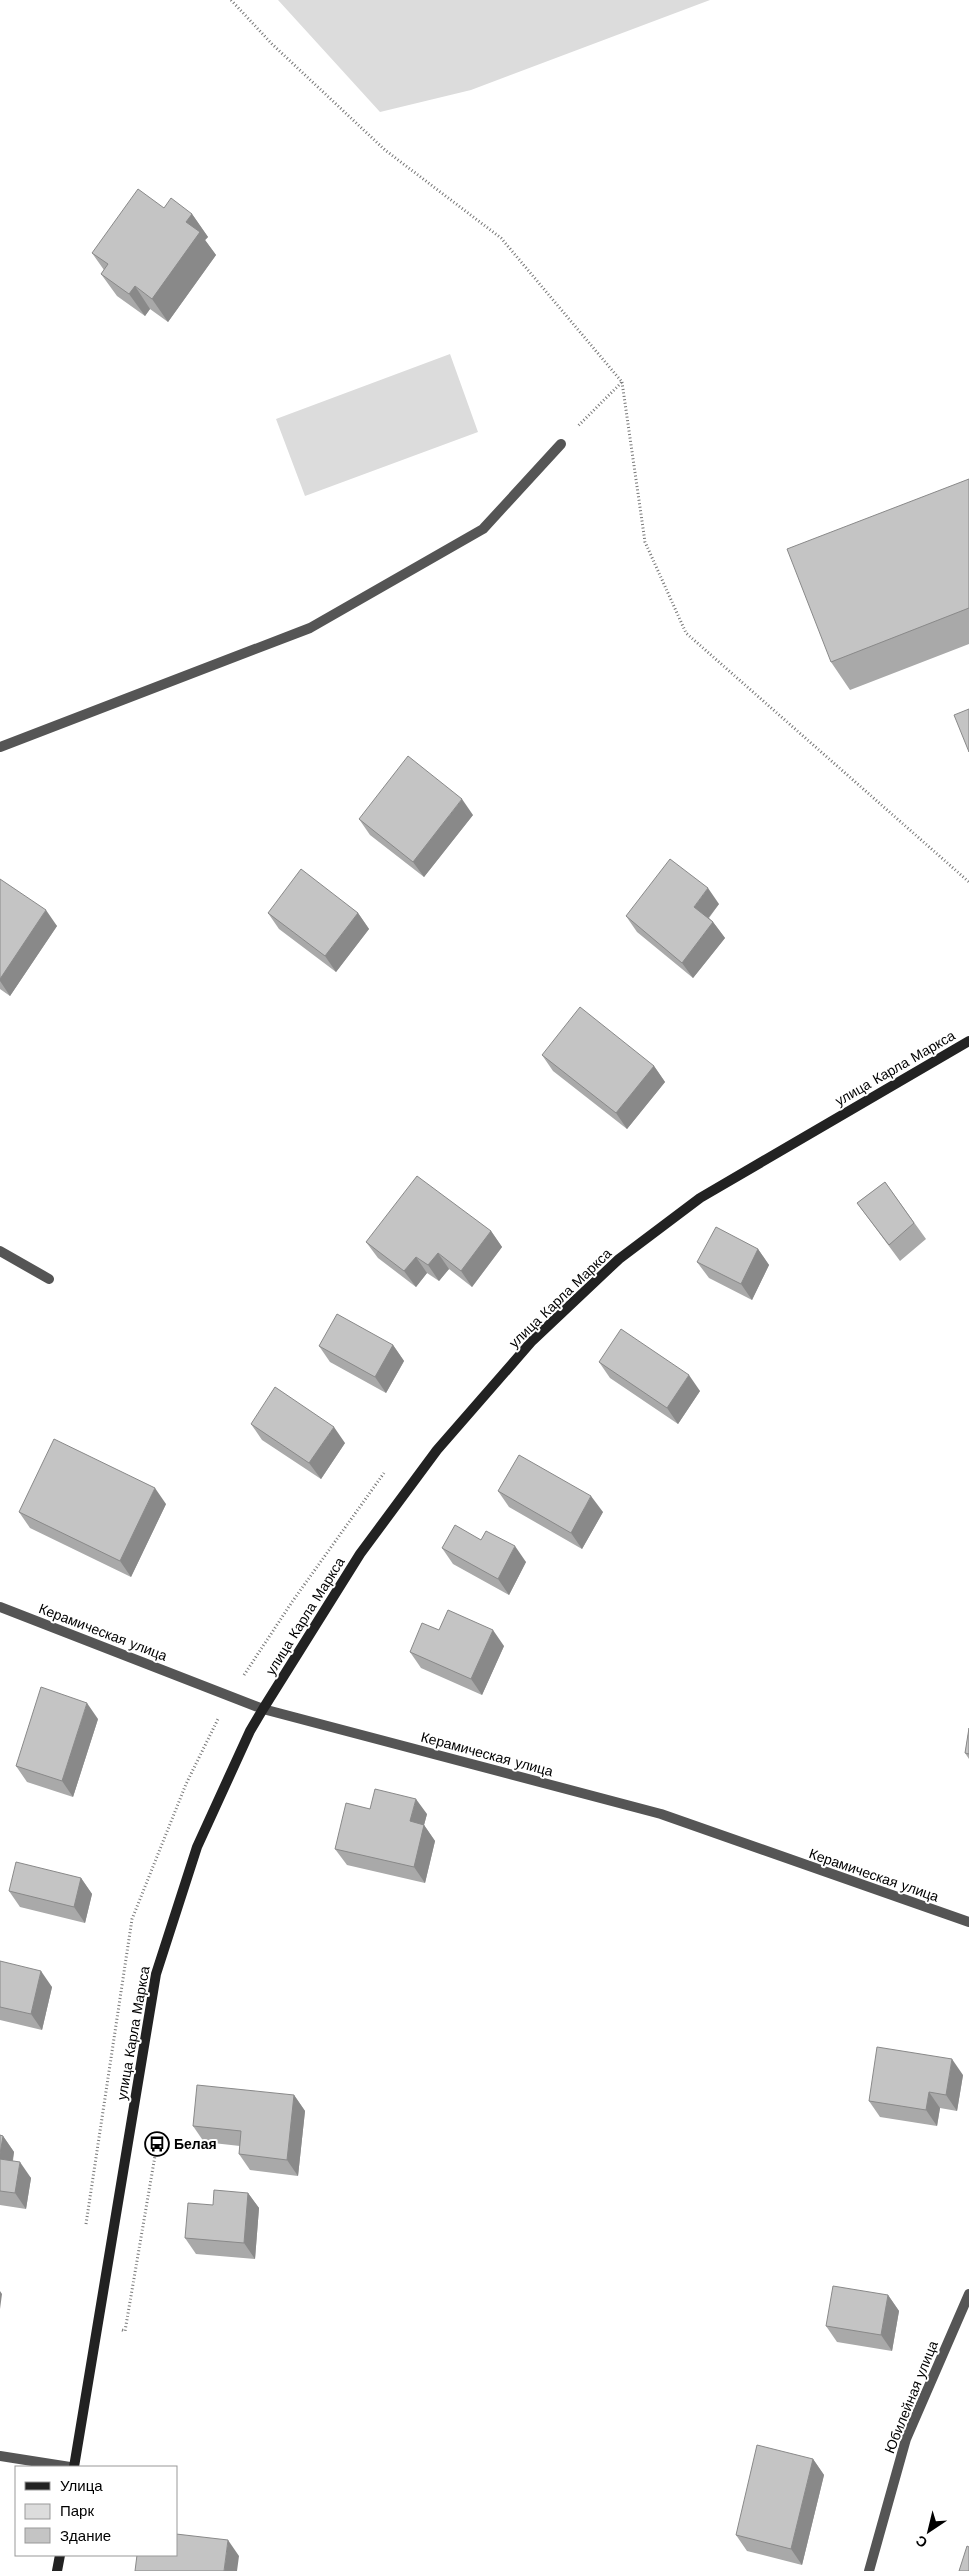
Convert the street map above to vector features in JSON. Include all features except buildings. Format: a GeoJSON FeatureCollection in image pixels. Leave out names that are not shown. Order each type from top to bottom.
{"type":"FeatureCollection","features":[{"type":"Feature","properties":{"kind":"main road","name":"улица Карла Маркса"},"geometry":{"type":"LineString","coordinates":[[72,2466],[156,1974],[197,1847],[250,1731],[360,1554],[437,1450],[532,1341],[619,1259],[700,1198],[969,1041]]}},
{"type":"Feature","properties":{"kind":"main road"},"geometry":{"type":"LineString","coordinates":[[57,2571],[60,2556]]}},
{"type":"Feature","properties":{"kind":"street"},"geometry":{"type":"LineString","coordinates":[[0,747],[310,628],[483,529],[561,444]]}},
{"type":"Feature","properties":{"kind":"street"},"geometry":{"type":"LineString","coordinates":[[0,1251],[50,1278]]}},
{"type":"Feature","properties":{"kind":"street","name":"Керамическая улица"},"geometry":{"type":"LineString","coordinates":[[0,1607],[263,1710],[661,1814],[969,1922]]}},
{"type":"Feature","properties":{"kind":"street","name":"Юбилейная улица"},"geometry":{"type":"LineString","coordinates":[[869,2571],[906,2439],[969,2294]]}},
{"type":"Feature","properties":{"kind":"street"},"geometry":{"type":"LineString","coordinates":[[0,2456],[65,2466]]}},
{"type":"Feature","properties":{"kind":"path"},"geometry":{"type":"LineString","coordinates":[[231,0],[272,44],[385,150],[501,238],[622,382],[645,542],[686,633],[969,882]]}},
{"type":"Feature","properties":{"kind":"path"},"geometry":{"type":"LineString","coordinates":[[561,444],[622,382]]}},
{"type":"Feature","properties":{"kind":"green space"},"geometry":{"type":"Polygon","coordinates":[[[278,0],[710,0],[471,90],[380,112],[278,0]]]}},
{"type":"Feature","properties":{"kind":"green space"},"geometry":{"type":"Polygon","coordinates":[[[450,354],[478,432],[305,496],[276,419],[450,354]]]}},
{"type":"Feature","properties":{"kind":"place","name":"Белая"},"geometry":{"type":"Point","coordinates":[157,2144]}}]}
